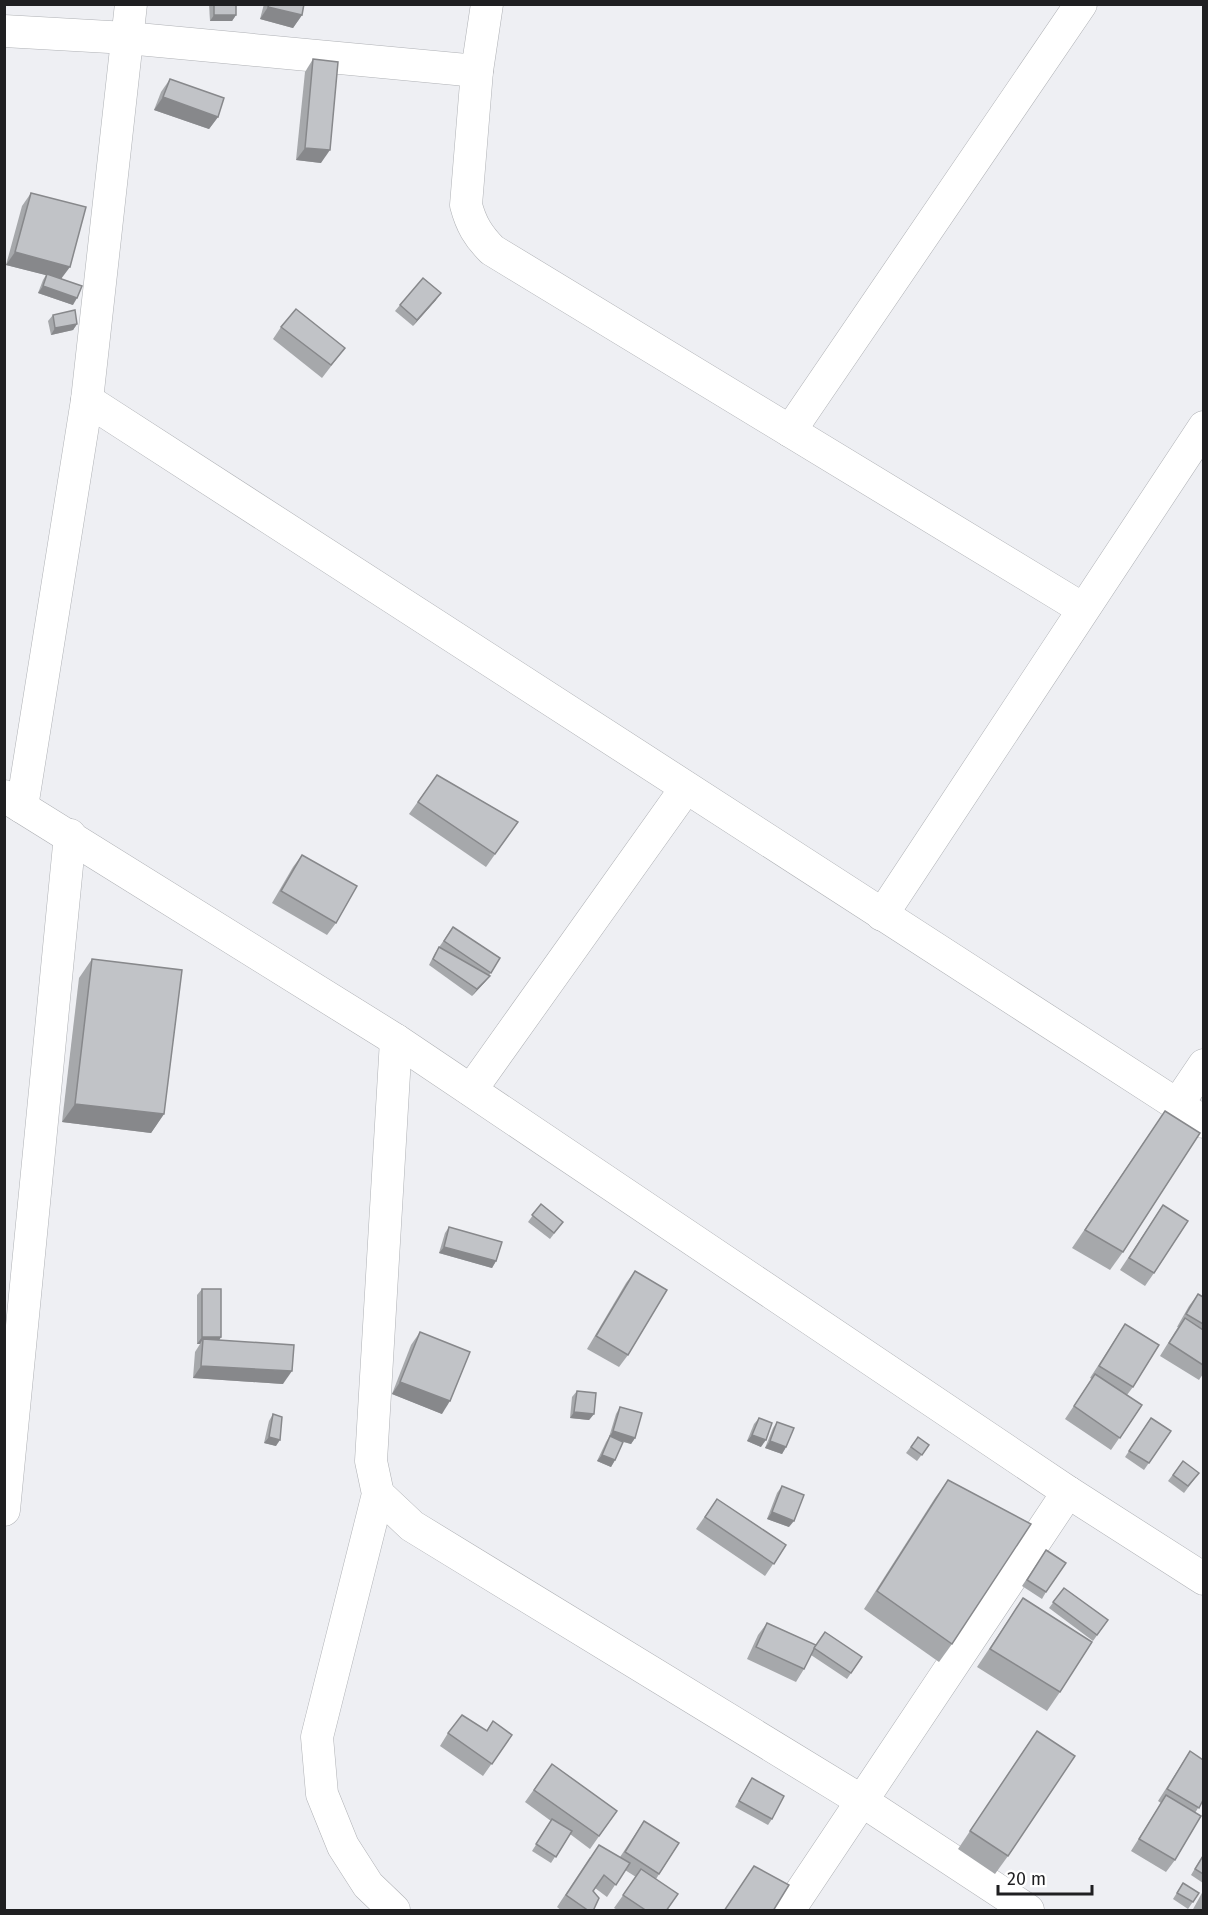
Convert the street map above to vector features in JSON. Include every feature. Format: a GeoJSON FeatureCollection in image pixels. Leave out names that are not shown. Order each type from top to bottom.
{"type":"FeatureCollection","features":[{"type":"Feature","properties":{"kind":"street"},"geometry":{"type":"LineString","coordinates":[[131,4],[87,400],[13,801],[396,1040],[1068,1492],[1203,1580]]}},
{"type":"Feature","properties":{"kind":"street"},"geometry":{"type":"LineString","coordinates":[[487,4],[477,71],[466,205],[470,220],[479,237],[492,250],[1083,609]]}},
{"type":"Feature","properties":{"kind":"street"},"geometry":{"type":"LineString","coordinates":[[790,431],[1081,4]]}},
{"type":"Feature","properties":{"kind":"street"},"geometry":{"type":"LineString","coordinates":[[4,31],[127,38],[477,71]]}},
{"type":"Feature","properties":{"kind":"street"},"geometry":{"type":"LineString","coordinates":[[87,400],[1203,1122]]}},
{"type":"Feature","properties":{"kind":"street"},"geometry":{"type":"LineString","coordinates":[[882,915],[1203,427]]}},
{"type":"Feature","properties":{"kind":"street"},"geometry":{"type":"LineString","coordinates":[[471,1090],[686,788]]}},
{"type":"Feature","properties":{"kind":"street"},"geometry":{"type":"LineString","coordinates":[[4,1510],[70,835]]}},
{"type":"Feature","properties":{"kind":"street"},"geometry":{"type":"LineString","coordinates":[[394,1911],[368,1885],[343,1846],[322,1794],[317,1737],[378,1494],[372,1461],[396,1040]]}},
{"type":"Feature","properties":{"kind":"street"},"geometry":{"type":"LineString","coordinates":[[1177,1105],[1203,1065]]}},
{"type":"Feature","properties":{"kind":"street"},"geometry":{"type":"LineString","coordinates":[[789,1911],[1068,1492]]}},
{"type":"Feature","properties":{"kind":"street"},"geometry":{"type":"LineString","coordinates":[[378,1494],[412,1526],[861,1801],[1028,1911]]}},
{"type":"Feature","properties":{"kind":"building"},"geometry":{"type":"Polygon","coordinates":[[[214,4],[236,4],[236,15],[214,15],[214,4]]]}},
{"type":"Feature","properties":{"kind":"building"},"geometry":{"type":"Polygon","coordinates":[[[269,4],[304,4],[302,15],[268,7],[269,4]]]}},
{"type":"Feature","properties":{"kind":"building"},"geometry":{"type":"Polygon","coordinates":[[[313,59],[338,62],[330,150],[305,148],[313,59]]]}},
{"type":"Feature","properties":{"kind":"building"},"geometry":{"type":"Polygon","coordinates":[[[170,79],[224,98],[218,117],[163,97],[170,79]]]}},
{"type":"Feature","properties":{"kind":"building"},"geometry":{"type":"Polygon","coordinates":[[[31,193],[86,207],[70,267],[15,252],[31,193]]]}},
{"type":"Feature","properties":{"kind":"building"},"geometry":{"type":"Polygon","coordinates":[[[47,274],[82,286],[77,298],[43,286],[47,274]]]}},
{"type":"Feature","properties":{"kind":"building"},"geometry":{"type":"Polygon","coordinates":[[[423,278],[441,293],[417,320],[400,305],[423,278]]]}},
{"type":"Feature","properties":{"kind":"building"},"geometry":{"type":"Polygon","coordinates":[[[296,309],[345,348],[331,365],[281,327],[296,309]]]}},
{"type":"Feature","properties":{"kind":"building"},"geometry":{"type":"Polygon","coordinates":[[[75,310],[77,324],[55,328],[53,315],[75,310]]]}},
{"type":"Feature","properties":{"kind":"building"},"geometry":{"type":"Polygon","coordinates":[[[437,775],[518,822],[495,854],[418,802],[437,775]]]}},
{"type":"Feature","properties":{"kind":"building"},"geometry":{"type":"Polygon","coordinates":[[[302,855],[357,886],[336,923],[281,891],[302,855]]]}},
{"type":"Feature","properties":{"kind":"building"},"geometry":{"type":"Polygon","coordinates":[[[453,927],[500,958],[491,973],[444,941],[453,927]]]}},
{"type":"Feature","properties":{"kind":"building"},"geometry":{"type":"Polygon","coordinates":[[[439,947],[490,976],[477,989],[433,959],[439,947]]]}},
{"type":"Feature","properties":{"kind":"building"},"geometry":{"type":"Polygon","coordinates":[[[92,959],[182,970],[164,1114],[75,1104],[92,959]]]}},
{"type":"Feature","properties":{"kind":"building"},"geometry":{"type":"Polygon","coordinates":[[[1165,1111],[1200,1133],[1123,1252],[1085,1230],[1165,1111]]]}},
{"type":"Feature","properties":{"kind":"building"},"geometry":{"type":"Polygon","coordinates":[[[541,1204],[563,1222],[554,1233],[532,1215],[541,1204]]]}},
{"type":"Feature","properties":{"kind":"building"},"geometry":{"type":"Polygon","coordinates":[[[1163,1205],[1188,1221],[1154,1273],[1129,1258],[1163,1205]]]}},
{"type":"Feature","properties":{"kind":"building"},"geometry":{"type":"Polygon","coordinates":[[[449,1227],[502,1242],[496,1261],[444,1247],[449,1227]]]}},
{"type":"Feature","properties":{"kind":"building"},"geometry":{"type":"Polygon","coordinates":[[[635,1271],[667,1290],[628,1355],[596,1336],[635,1271]]]}},
{"type":"Feature","properties":{"kind":"building"},"geometry":{"type":"Polygon","coordinates":[[[202,1289],[221,1289],[221,1337],[202,1337],[202,1289]]]}},
{"type":"Feature","properties":{"kind":"building"},"geometry":{"type":"Polygon","coordinates":[[[1198,1294],[1203,1297],[1203,1324],[1186,1314],[1198,1294]]]}},
{"type":"Feature","properties":{"kind":"building"},"geometry":{"type":"Polygon","coordinates":[[[1185,1318],[1203,1330],[1203,1365],[1169,1343],[1185,1318]]]}},
{"type":"Feature","properties":{"kind":"building"},"geometry":{"type":"Polygon","coordinates":[[[1125,1324],[1159,1345],[1133,1387],[1099,1366],[1125,1324]]]}},
{"type":"Feature","properties":{"kind":"building"},"geometry":{"type":"Polygon","coordinates":[[[420,1332],[470,1352],[450,1401],[400,1382],[420,1332]]]}},
{"type":"Feature","properties":{"kind":"building"},"geometry":{"type":"Polygon","coordinates":[[[203,1339],[294,1345],[292,1371],[201,1366],[203,1339]]]}},
{"type":"Feature","properties":{"kind":"building"},"geometry":{"type":"Polygon","coordinates":[[[1095,1374],[1142,1405],[1120,1438],[1074,1406],[1095,1374]]]}},
{"type":"Feature","properties":{"kind":"building"},"geometry":{"type":"Polygon","coordinates":[[[577,1391],[596,1393],[594,1414],[574,1412],[577,1391]]]}},
{"type":"Feature","properties":{"kind":"building"},"geometry":{"type":"Polygon","coordinates":[[[620,1407],[642,1413],[635,1438],[613,1431],[620,1407]]]}},
{"type":"Feature","properties":{"kind":"building"},"geometry":{"type":"Polygon","coordinates":[[[273,1414],[282,1417],[280,1440],[269,1437],[273,1414]]]}},
{"type":"Feature","properties":{"kind":"building"},"geometry":{"type":"Polygon","coordinates":[[[759,1418],[772,1423],[766,1440],[752,1435],[759,1418]]]}},
{"type":"Feature","properties":{"kind":"building"},"geometry":{"type":"Polygon","coordinates":[[[1151,1418],[1171,1431],[1149,1463],[1129,1451],[1151,1418]]]}},
{"type":"Feature","properties":{"kind":"building"},"geometry":{"type":"Polygon","coordinates":[[[777,1422],[794,1428],[786,1447],[770,1441],[777,1422]]]}},
{"type":"Feature","properties":{"kind":"building"},"geometry":{"type":"Polygon","coordinates":[[[610,1436],[623,1442],[615,1460],[602,1455],[610,1436]]]}},
{"type":"Feature","properties":{"kind":"building"},"geometry":{"type":"Polygon","coordinates":[[[918,1437],[929,1445],[922,1455],[911,1447],[918,1437]]]}},
{"type":"Feature","properties":{"kind":"building"},"geometry":{"type":"Polygon","coordinates":[[[1183,1461],[1199,1473],[1188,1486],[1173,1475],[1183,1461]]]}},
{"type":"Feature","properties":{"kind":"building"},"geometry":{"type":"Polygon","coordinates":[[[948,1480],[1031,1524],[952,1644],[877,1591],[948,1480]]]}},
{"type":"Feature","properties":{"kind":"building"},"geometry":{"type":"Polygon","coordinates":[[[782,1486],[804,1495],[794,1521],[772,1512],[782,1486]]]}},
{"type":"Feature","properties":{"kind":"building"},"geometry":{"type":"Polygon","coordinates":[[[717,1499],[786,1545],[774,1564],[705,1517],[717,1499]]]}},
{"type":"Feature","properties":{"kind":"building"},"geometry":{"type":"Polygon","coordinates":[[[1046,1550],[1066,1563],[1046,1592],[1027,1580],[1046,1550]]]}},
{"type":"Feature","properties":{"kind":"building"},"geometry":{"type":"Polygon","coordinates":[[[1064,1588],[1108,1620],[1097,1635],[1053,1602],[1064,1588]]]}},
{"type":"Feature","properties":{"kind":"building"},"geometry":{"type":"Polygon","coordinates":[[[1023,1598],[1092,1642],[1060,1692],[990,1649],[1023,1598]]]}},
{"type":"Feature","properties":{"kind":"building"},"geometry":{"type":"Polygon","coordinates":[[[767,1623],[816,1645],[804,1669],[756,1647],[767,1623]]]}},
{"type":"Feature","properties":{"kind":"building"},"geometry":{"type":"Polygon","coordinates":[[[825,1632],[862,1657],[851,1673],[814,1648],[825,1632]]]}},
{"type":"Feature","properties":{"kind":"building"},"geometry":{"type":"Polygon","coordinates":[[[462,1715],[487,1731],[493,1721],[512,1735],[492,1764],[448,1733],[462,1715]]]}},
{"type":"Feature","properties":{"kind":"building"},"geometry":{"type":"Polygon","coordinates":[[[1037,1731],[1075,1756],[1008,1856],[970,1831],[1037,1731]]]}},
{"type":"Feature","properties":{"kind":"building"},"geometry":{"type":"Polygon","coordinates":[[[1190,1751],[1203,1760],[1203,1800],[1199,1808],[1167,1789],[1190,1751]]]}},
{"type":"Feature","properties":{"kind":"building"},"geometry":{"type":"Polygon","coordinates":[[[552,1764],[617,1811],[599,1836],[534,1790],[552,1764]]]}},
{"type":"Feature","properties":{"kind":"building"},"geometry":{"type":"Polygon","coordinates":[[[752,1778],[784,1796],[772,1819],[739,1801],[752,1778]]]}},
{"type":"Feature","properties":{"kind":"building"},"geometry":{"type":"Polygon","coordinates":[[[1166,1795],[1201,1816],[1175,1860],[1139,1839],[1166,1795]]]}},
{"type":"Feature","properties":{"kind":"building"},"geometry":{"type":"Polygon","coordinates":[[[552,1819],[572,1831],[556,1857],[536,1844],[552,1819]]]}},
{"type":"Feature","properties":{"kind":"building"},"geometry":{"type":"Polygon","coordinates":[[[644,1821],[679,1843],[659,1874],[625,1852],[644,1821]]]}},
{"type":"Feature","properties":{"kind":"building"},"geometry":{"type":"Polygon","coordinates":[[[599,1845],[630,1863],[616,1885],[604,1875],[593,1891],[599,1898],[593,1911],[589,1911],[566,1895],[599,1845]]]}},
{"type":"Feature","properties":{"kind":"building"},"geometry":{"type":"Polygon","coordinates":[[[1203,1856],[1203,1874],[1195,1869],[1203,1856]]]}},
{"type":"Feature","properties":{"kind":"building"},"geometry":{"type":"Polygon","coordinates":[[[754,1866],[789,1885],[773,1911],[724,1911],[754,1866]]]}},
{"type":"Feature","properties":{"kind":"building"},"geometry":{"type":"Polygon","coordinates":[[[641,1869],[678,1894],[666,1911],[647,1911],[623,1895],[641,1869]]]}},
{"type":"Feature","properties":{"kind":"building"},"geometry":{"type":"Polygon","coordinates":[[[1183,1883],[1199,1893],[1193,1902],[1177,1893],[1183,1883]]]}}]}
